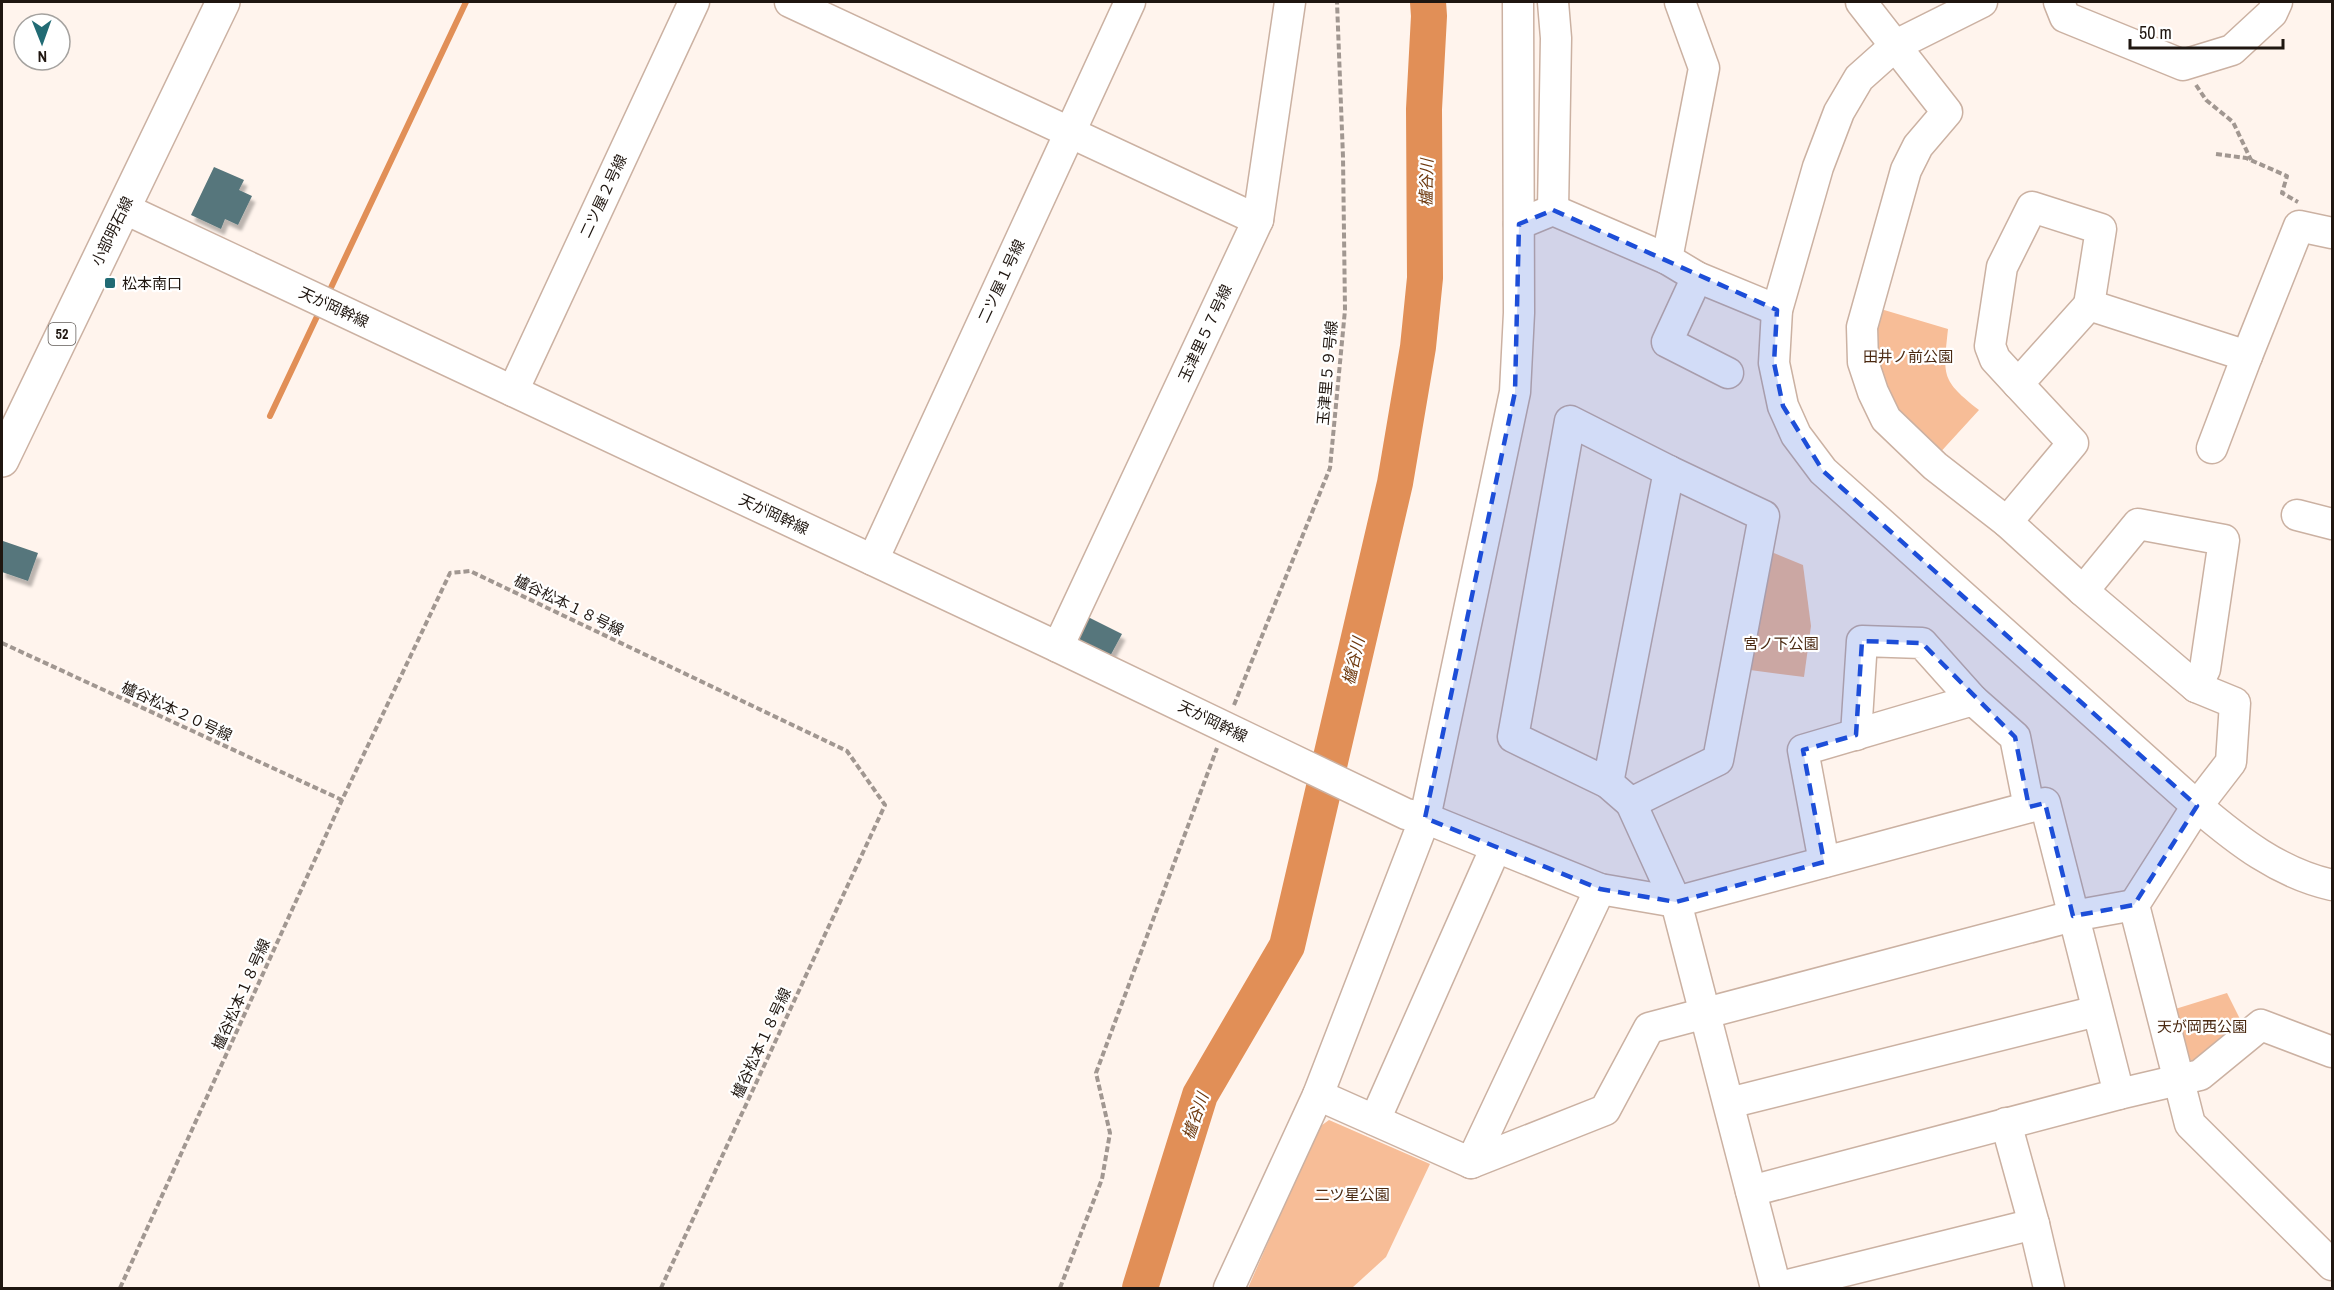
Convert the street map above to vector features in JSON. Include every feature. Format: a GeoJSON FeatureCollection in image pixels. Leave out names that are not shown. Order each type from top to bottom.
{"type":"FeatureCollection","features":[{"type":"Feature","properties":{"kind":"main road","name":"小部明石線"},"geometry":{"type":"LineString","coordinates":[[2,460],[223,2]]}},
{"type":"Feature","properties":{"kind":"street","name":"二ツ屋２号線"},"geometry":{"type":"LineString","coordinates":[[513,391],[694,2]]}},
{"type":"Feature","properties":{"kind":"street"},"geometry":{"type":"LineString","coordinates":[[790,2],[1258,220]]}},
{"type":"Feature","properties":{"kind":"street","name":"二ツ屋１号線"},"geometry":{"type":"LineString","coordinates":[[873,560],[1130,2]]}},
{"type":"Feature","properties":{"kind":"street","name":"玉津里５７号線"},"geometry":{"type":"LineString","coordinates":[[1058,647],[1258,220],[1290,2]]}},
{"type":"Feature","properties":{"kind":"street"},"geometry":{"type":"LineString","coordinates":[[1229,1288],[1318,1095],[1415,816],[1515,392],[1519,313],[1518,2]]}},
{"type":"Feature","properties":{"kind":"street"},"geometry":{"type":"LineString","coordinates":[[1553,2],[1556,38],[1553,210]]}},
{"type":"Feature","properties":{"kind":"street"},"geometry":{"type":"LineString","coordinates":[[1667,259],[1704,68],[1680,2]]}},
{"type":"Feature","properties":{"kind":"street"},"geometry":{"type":"LineString","coordinates":[[1318,1095],[1471,1163],[1605,1110],[1648,1029],[2073,916],[2134,904],[2197,806],[2231,762],[2235,703],[2196,687],[2083,591],[2007,522],[1935,466],[1886,418],[1873,392],[1863,362],[1862,327],[1906,170],[1918,146],[1947,112],[1861,2]]}},
{"type":"Feature","properties":{"kind":"street"},"geometry":{"type":"LineString","coordinates":[[1976,2],[1896,45],[1859,78],[1839,112],[1818,167],[1776,310],[1774,363],[1783,406],[1796,435],[1822,471],[2197,806],[2253,851],[2307,879],[2332,885]]}},
{"type":"Feature","properties":{"kind":"street"},"geometry":{"type":"LineString","coordinates":[[2059,2],[2065,17],[2183,65],[2232,50],[2272,13],[2277,2]]}},
{"type":"Feature","properties":{"kind":"street"},"geometry":{"type":"LineString","coordinates":[[2007,522],[2073,443],[2018,384],[1995,359],[1990,346],[2002,267],[2032,207],[2101,229],[2089,305],[2018,384]]}},
{"type":"Feature","properties":{"kind":"street","name":"天が岡幹線"},"geometry":{"type":"LineString","coordinates":[[123,208],[1415,816],[1600,890],[1676,902]]}},
{"type":"Feature","properties":{"kind":"street"},"geometry":{"type":"LineString","coordinates":[[1519,224],[1553,210],[1667,259],[1697,277],[1776,310]]}},
{"type":"Feature","properties":{"kind":"street"},"geometry":{"type":"LineString","coordinates":[[2212,447],[2299,226],[2332,233]]}},
{"type":"Feature","properties":{"kind":"street"},"geometry":{"type":"LineString","coordinates":[[1697,277],[1667,342],[1728,373]]}},
{"type":"Feature","properties":{"kind":"street"},"geometry":{"type":"LineString","coordinates":[[2089,305],[2247,356]]}},
{"type":"Feature","properties":{"kind":"street"},"geometry":{"type":"LineString","coordinates":[[1631,803],[1718,760],[1764,516],[1570,421],[1513,737],[1608,783],[1631,803],[1676,902],[1776,1288],[2034,1224]]}},
{"type":"Feature","properties":{"kind":"street"},"geometry":{"type":"LineString","coordinates":[[1608,783],[1669,471]]}},
{"type":"Feature","properties":{"kind":"street"},"geometry":{"type":"LineString","coordinates":[[2297,515],[2332,524]]}},
{"type":"Feature","properties":{"kind":"street"},"geometry":{"type":"LineString","coordinates":[[2083,591],[2138,524],[2224,540],[2205,669],[2196,687]]}},
{"type":"Feature","properties":{"kind":"street"},"geometry":{"type":"LineString","coordinates":[[1856,735],[1862,641],[1922,643],[1974,700],[2015,737],[2073,916],[2119,1094]]}},
{"type":"Feature","properties":{"kind":"street"},"geometry":{"type":"LineString","coordinates":[[1824,862],[1803,750],[1974,700]]}},
{"type":"Feature","properties":{"kind":"street"},"geometry":{"type":"LineString","coordinates":[[1676,902],[2037,805]]}},
{"type":"Feature","properties":{"kind":"street"},"geometry":{"type":"LineString","coordinates":[[1375,1120],[1496,847]]}},
{"type":"Feature","properties":{"kind":"street"},"geometry":{"type":"LineString","coordinates":[[1471,1163],[1600,890]]}},
{"type":"Feature","properties":{"kind":"street"},"geometry":{"type":"LineString","coordinates":[[2134,904],[2190,1124],[2332,1265]]}},
{"type":"Feature","properties":{"kind":"street"},"geometry":{"type":"LineString","coordinates":[[1729,1103],[2097,1011]]}},
{"type":"Feature","properties":{"kind":"street"},"geometry":{"type":"LineString","coordinates":[[1751,1191],[2119,1094],[2200,1075],[2261,1025],[2332,1052]]}},
{"type":"Feature","properties":{"kind":"street"},"geometry":{"type":"LineString","coordinates":[[2006,1124],[2049,1288]]}},
{"type":"Feature","properties":{"kind":"path","name":"玉津里５９号線"},"geometry":{"type":"LineString","coordinates":[[1060,1288],[1102,1179],[1110,1133],[1096,1073],[1330,468],[1345,310],[1343,157],[1337,2]]}},
{"type":"Feature","properties":{"kind":"path"},"geometry":{"type":"LineString","coordinates":[[2183,65],[2206,100],[2233,122],[2252,160]]}},
{"type":"Feature","properties":{"kind":"path"},"geometry":{"type":"LineString","coordinates":[[2216,154],[2252,160],[2288,176],[2282,193],[2298,201],[2293,222],[2299,226]]}},
{"type":"Feature","properties":{"kind":"path","name":"櫨谷松本１８号線"},"geometry":{"type":"LineString","coordinates":[[120,1288],[342,800],[450,573],[470,571],[847,751],[885,805],[661,1288]]}},
{"type":"Feature","properties":{"kind":"path","name":"櫨谷松本２０号線"},"geometry":{"type":"LineString","coordinates":[[2,643],[342,800]]}},
{"type":"Feature","properties":{"kind":"highlighted area"},"geometry":{"type":"Polygon","coordinates":[[[1553,210],[1777,310],[1774,363],[1783,406],[1823,471],[2197,806],[2134,905],[2073,916],[2045,803],[2029,807],[2015,737],[1922,643],[1862,641],[1856,735],[1803,750],[1824,862],[1676,902],[1600,889],[1425,818],[1515,392],[1519,224],[1553,210]]]}},
{"type":"Feature","properties":{"kind":"green space","name":"田井ノ前公園"},"geometry":{"type":"Polygon","coordinates":[[[1874,307],[1948,329],[1945,357],[1947,376],[1957,391],[1979,410],[1936,457],[1907,432],[1874,374],[1874,307]]]}},
{"type":"Feature","properties":{"kind":"green space","name":"宮ノ下公園"},"geometry":{"type":"Polygon","coordinates":[[[1769,551],[1803,565],[1811,626],[1804,677],[1750,670],[1769,551]]]}},
{"type":"Feature","properties":{"kind":"green space","name":"天が岡西公園"},"geometry":{"type":"Polygon","coordinates":[[[2227,993],[2242,1023],[2200,1062],[2186,1063],[2172,1010],[2227,993]]]}},
{"type":"Feature","properties":{"kind":"green space","name":"二ツ星公園"},"geometry":{"type":"Polygon","coordinates":[[[1329,1120],[1430,1164],[1386,1257],[1352,1288],[1248,1288],[1318,1128],[1329,1120]]]}},
{"type":"Feature","properties":{"kind":"building"},"geometry":{"type":"Polygon","coordinates":[[[214,167],[244,180],[239,190],[252,196],[238,225],[225,219],[221,229],[191,215],[214,167]]]}},
{"type":"Feature","properties":{"kind":"building"},"geometry":{"type":"Polygon","coordinates":[[[3,541],[38,553],[28,581],[2,572],[3,541]]]}},
{"type":"Feature","properties":{"kind":"building"},"geometry":{"type":"Polygon","coordinates":[[[1088,617],[1122,634],[1108,660],[1075,643],[1088,617]]]}},
{"type":"Feature","properties":{"kind":"waterway"},"geometry":{"type":"LineString","coordinates":[[328,294],[466,2]]}},
{"type":"Feature","properties":{"kind":"waterway","name":"櫨谷川"},"geometry":{"type":"LineString","coordinates":[[1140,1288],[1200,1095],[1287,946],[1395,483],[1418,347],[1425,278],[1424,109],[1428,2]]}},
{"type":"Feature","properties":{"kind":"waterway"},"geometry":{"type":"LineString","coordinates":[[270,416],[321,308]]}},
{"type":"Feature","properties":{"kind":"place","name":"松本南口"},"geometry":{"type":"Point","coordinates":[110,283]}}]}
